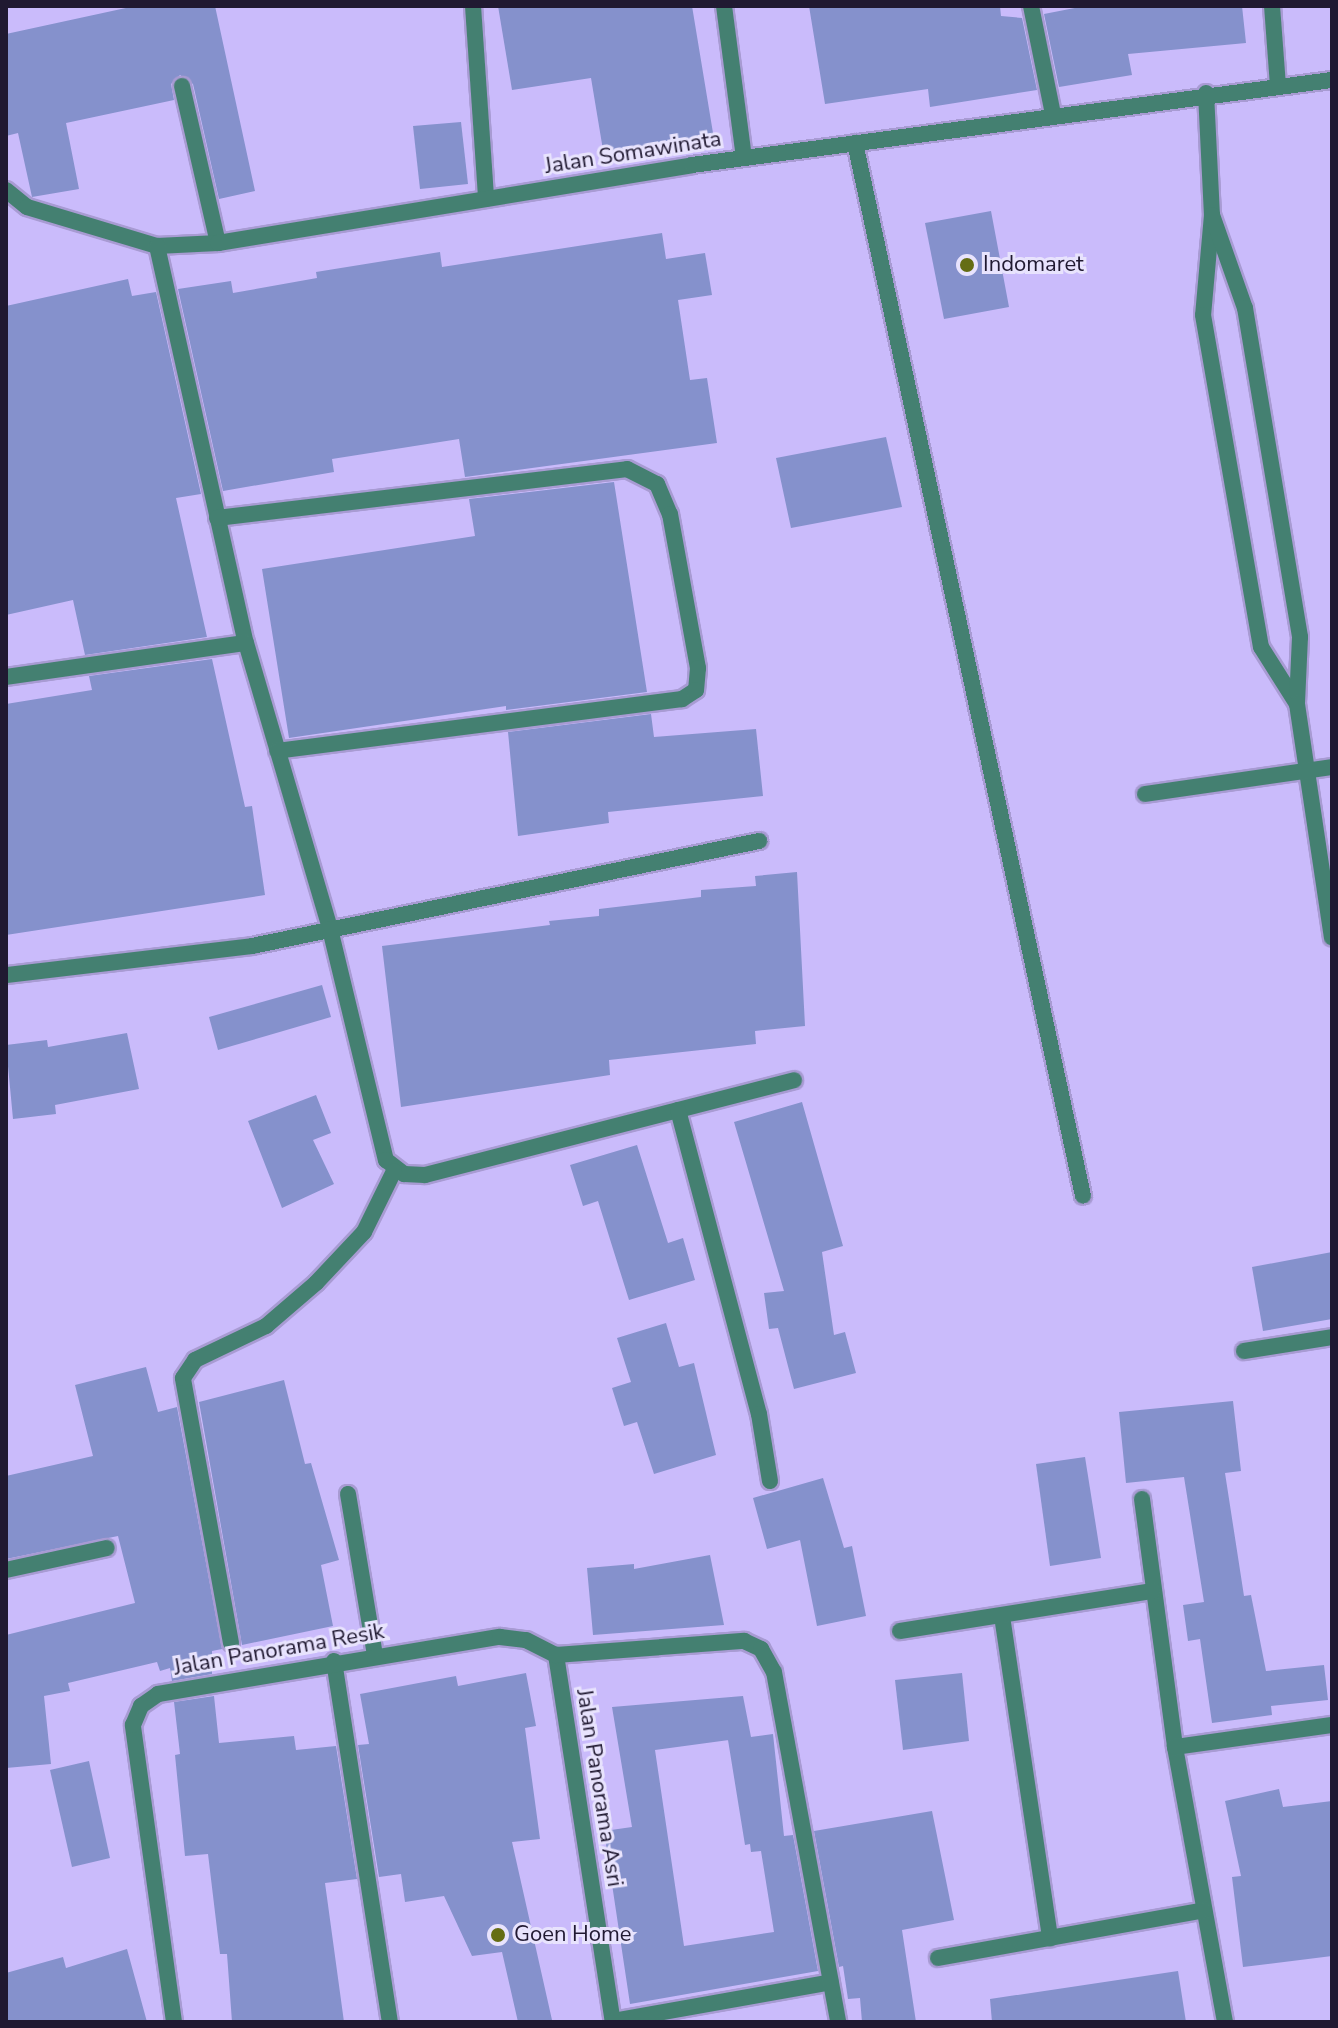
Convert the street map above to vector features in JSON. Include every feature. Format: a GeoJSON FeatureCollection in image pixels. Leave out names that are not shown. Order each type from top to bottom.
{"type":"FeatureCollection","features":[{"type":"Feature","properties":{"kind":"street"},"geometry":{"type":"LineString","coordinates":[[473,6],[486,199]]}},
{"type":"Feature","properties":{"kind":"street"},"geometry":{"type":"LineString","coordinates":[[724,6],[744,158]]}},
{"type":"Feature","properties":{"kind":"street"},"geometry":{"type":"LineString","coordinates":[[1031,6],[1053,114]]}},
{"type":"Feature","properties":{"kind":"street"},"geometry":{"type":"LineString","coordinates":[[1272,6],[1278,86]]}},
{"type":"Feature","properties":{"kind":"street","name":"Jalan Somawinata"},"geometry":{"type":"LineString","coordinates":[[6,190],[27,207],[157,246],[218,243],[744,158],[1206,93],[1332,80]]}},
{"type":"Feature","properties":{"kind":"street"},"geometry":{"type":"LineString","coordinates":[[182,86],[218,243]]}},
{"type":"Feature","properties":{"kind":"street"},"geometry":{"type":"LineString","coordinates":[[1206,93],[1212,215],[1203,315],[1261,647],[1297,704]]}},
{"type":"Feature","properties":{"kind":"street"},"geometry":{"type":"LineString","coordinates":[[855,143],[1083,1196]]}},
{"type":"Feature","properties":{"kind":"street"},"geometry":{"type":"LineString","coordinates":[[1212,215],[1245,308],[1300,637],[1297,704],[1332,937]]}},
{"type":"Feature","properties":{"kind":"street"},"geometry":{"type":"LineString","coordinates":[[157,246],[246,643],[330,929],[386,1160],[394,1171],[425,1175],[794,1080]]}},
{"type":"Feature","properties":{"kind":"street"},"geometry":{"type":"LineString","coordinates":[[217,518],[627,469],[657,484],[670,514],[698,668],[696,690],[682,699],[277,751]]}},
{"type":"Feature","properties":{"kind":"street"},"geometry":{"type":"LineString","coordinates":[[6,677],[246,643]]}},
{"type":"Feature","properties":{"kind":"street"},"geometry":{"type":"LineString","coordinates":[[1145,794],[1332,767]]}},
{"type":"Feature","properties":{"kind":"street"},"geometry":{"type":"LineString","coordinates":[[6,975],[237,948],[759,841]]}},
{"type":"Feature","properties":{"kind":"street"},"geometry":{"type":"LineString","coordinates":[[678,1110],[759,1414],[770,1481]]}},
{"type":"Feature","properties":{"kind":"street"},"geometry":{"type":"LineString","coordinates":[[231,1643],[183,1378],[195,1360],[266,1326],[316,1283],[364,1232],[394,1171]]}},
{"type":"Feature","properties":{"kind":"street"},"geometry":{"type":"LineString","coordinates":[[1244,1351],[1332,1337]]}},
{"type":"Feature","properties":{"kind":"street"},"geometry":{"type":"LineString","coordinates":[[348,1494],[375,1655]]}},
{"type":"Feature","properties":{"kind":"street"},"geometry":{"type":"LineString","coordinates":[[1142,1499],[1175,1747],[1225,2022]]}},
{"type":"Feature","properties":{"kind":"street"},"geometry":{"type":"LineString","coordinates":[[6,1570],[107,1548]]}},
{"type":"Feature","properties":{"kind":"street"},"geometry":{"type":"LineString","coordinates":[[900,1631],[1153,1591]]}},
{"type":"Feature","properties":{"kind":"street"},"geometry":{"type":"LineString","coordinates":[[1002,1616],[1050,1938]]}},
{"type":"Feature","properties":{"kind":"street","name":"Jalan Panorama Resik"},"geometry":{"type":"LineString","coordinates":[[174,2022],[133,1725],[141,1706],[158,1694],[334,1661],[500,1637],[526,1640],[556,1655],[744,1641],[761,1649],[774,1672],[831,1982]]}},
{"type":"Feature","properties":{"kind":"street","name":"Jalan Panorama Asri"},"geometry":{"type":"LineString","coordinates":[[556,1655],[613,2021]]}},
{"type":"Feature","properties":{"kind":"street"},"geometry":{"type":"LineString","coordinates":[[334,1661],[390,2022]]}},
{"type":"Feature","properties":{"kind":"street"},"geometry":{"type":"LineString","coordinates":[[1175,1747],[1332,1725]]}},
{"type":"Feature","properties":{"kind":"street"},"geometry":{"type":"LineString","coordinates":[[938,1958],[1204,1910]]}},
{"type":"Feature","properties":{"kind":"street"},"geometry":{"type":"LineString","coordinates":[[613,2021],[831,1982],[838,2022]]}},
{"type":"Feature","properties":{"kind":"building"},"geometry":{"type":"Polygon","coordinates":[[[135,6],[215,6],[255,191],[219,199],[193,84],[180,75],[171,84],[174,100],[66,123],[79,189],[32,197],[18,133],[6,136],[6,34],[135,6]]]}},
{"type":"Feature","properties":{"kind":"building"},"geometry":{"type":"Polygon","coordinates":[[[498,6],[692,6],[714,139],[604,156],[591,78],[512,90],[498,6]]]}},
{"type":"Feature","properties":{"kind":"building"},"geometry":{"type":"Polygon","coordinates":[[[809,6],[1000,6],[1001,16],[1022,18],[1037,90],[930,107],[928,89],[825,104],[809,6]]]}},
{"type":"Feature","properties":{"kind":"building"},"geometry":{"type":"Polygon","coordinates":[[[1085,6],[1242,6],[1246,43],[1128,54],[1132,75],[1059,87],[1044,14],[1085,6]]]}},
{"type":"Feature","properties":{"kind":"building"},"geometry":{"type":"Polygon","coordinates":[[[461,122],[468,184],[420,189],[413,126],[461,122]]]}},
{"type":"Feature","properties":{"kind":"building","name":"Indomaret"},"geometry":{"type":"Polygon","coordinates":[[[991,211],[1009,307],[944,319],[925,223],[991,211]]]}},
{"type":"Feature","properties":{"kind":"building"},"geometry":{"type":"Polygon","coordinates":[[[662,233],[666,259],[705,253],[712,295],[678,300],[690,380],[707,378],[717,443],[465,477],[459,439],[332,459],[334,472],[223,491],[178,289],[231,281],[233,293],[317,278],[316,272],[440,252],[442,267],[662,233]]]}},
{"type":"Feature","properties":{"kind":"building"},"geometry":{"type":"Polygon","coordinates":[[[128,279],[132,296],[156,292],[201,494],[176,498],[207,637],[85,655],[73,600],[6,615],[6,306],[128,279]]]}},
{"type":"Feature","properties":{"kind":"building"},"geometry":{"type":"Polygon","coordinates":[[[886,437],[902,507],[791,528],[776,458],[886,437]]]}},
{"type":"Feature","properties":{"kind":"building"},"geometry":{"type":"Polygon","coordinates":[[[614,482],[647,692],[506,710],[506,706],[289,738],[262,569],[475,536],[469,499],[614,482]]]}},
{"type":"Feature","properties":{"kind":"building"},"geometry":{"type":"Polygon","coordinates":[[[212,659],[245,807],[252,806],[265,895],[6,935],[6,704],[92,690],[89,676],[212,659]]]}},
{"type":"Feature","properties":{"kind":"building"},"geometry":{"type":"Polygon","coordinates":[[[651,714],[654,737],[756,729],[763,796],[608,812],[609,823],[518,836],[508,732],[651,714]]]}},
{"type":"Feature","properties":{"kind":"building"},"geometry":{"type":"Polygon","coordinates":[[[797,872],[805,1026],[755,1031],[756,1044],[609,1060],[610,1075],[401,1107],[382,946],[550,925],[549,921],[599,916],[599,909],[701,897],[701,890],[756,886],[755,876],[797,872]]]}},
{"type":"Feature","properties":{"kind":"building"},"geometry":{"type":"Polygon","coordinates":[[[322,985],[331,1017],[218,1050],[209,1017],[322,985]]]}},
{"type":"Feature","properties":{"kind":"building"},"geometry":{"type":"Polygon","coordinates":[[[127,1033],[139,1089],[55,1105],[56,1114],[13,1119],[6,1045],[47,1040],[48,1047],[127,1033]]]}},
{"type":"Feature","properties":{"kind":"building"},"geometry":{"type":"Polygon","coordinates":[[[316,1095],[331,1133],[313,1140],[334,1184],[282,1208],[248,1121],[316,1095]]]}},
{"type":"Feature","properties":{"kind":"building"},"geometry":{"type":"Polygon","coordinates":[[[802,1102],[843,1246],[822,1252],[834,1335],[845,1332],[856,1373],[794,1389],[778,1328],[769,1329],[764,1293],[784,1291],[734,1122],[802,1102]]]}},
{"type":"Feature","properties":{"kind":"building"},"geometry":{"type":"Polygon","coordinates":[[[637,1145],[668,1243],[683,1238],[695,1280],[629,1300],[598,1201],[583,1206],[570,1165],[637,1145]]]}},
{"type":"Feature","properties":{"kind":"building"},"geometry":{"type":"Polygon","coordinates":[[[1332,1252],[1332,1319],[1263,1331],[1252,1267],[1332,1252]]]}},
{"type":"Feature","properties":{"kind":"building"},"geometry":{"type":"Polygon","coordinates":[[[666,1323],[679,1367],[694,1363],[716,1455],[654,1474],[637,1422],[624,1426],[612,1388],[631,1382],[617,1338],[666,1323]]]}},
{"type":"Feature","properties":{"kind":"building"},"geometry":{"type":"Polygon","coordinates":[[[146,1367],[158,1412],[177,1407],[222,1649],[212,1651],[212,1674],[172,1681],[170,1668],[160,1671],[157,1662],[68,1683],[70,1691],[44,1696],[51,1764],[6,1768],[6,1635],[135,1603],[118,1536],[6,1559],[6,1476],[93,1456],[75,1385],[146,1367]]]}},
{"type":"Feature","properties":{"kind":"building"},"geometry":{"type":"Polygon","coordinates":[[[284,1380],[305,1464],[311,1463],[339,1560],[321,1565],[333,1626],[242,1645],[199,1402],[284,1380]]]}},
{"type":"Feature","properties":{"kind":"building"},"geometry":{"type":"Polygon","coordinates":[[[1233,1401],[1241,1471],[1225,1473],[1244,1596],[1251,1595],[1266,1671],[1324,1665],[1328,1700],[1271,1706],[1272,1715],[1212,1723],[1200,1639],[1188,1641],[1183,1605],[1204,1602],[1184,1477],[1126,1483],[1119,1412],[1233,1401]]]}},
{"type":"Feature","properties":{"kind":"building"},"geometry":{"type":"Polygon","coordinates":[[[1085,1457],[1101,1558],[1050,1566],[1036,1464],[1085,1457]]]}},
{"type":"Feature","properties":{"kind":"building"},"geometry":{"type":"Polygon","coordinates":[[[823,1478],[844,1548],[852,1546],[866,1616],[817,1626],[800,1540],[767,1549],[753,1498],[823,1478]]]}},
{"type":"Feature","properties":{"kind":"building"},"geometry":{"type":"Polygon","coordinates":[[[710,1555],[724,1625],[593,1635],[587,1568],[634,1564],[634,1569],[710,1555]]]}},
{"type":"Feature","properties":{"kind":"building"},"geometry":{"type":"Polygon","coordinates":[[[526,1673],[536,1726],[525,1728],[540,1839],[512,1842],[552,2020],[543,2022],[518,2022],[502,1952],[472,1956],[444,1896],[405,1902],[401,1874],[379,1877],[358,1745],[369,1744],[360,1694],[456,1676],[458,1686],[526,1673]]]}},
{"type":"Feature","properties":{"kind":"building"},"geometry":{"type":"Polygon","coordinates":[[[962,1673],[969,1741],[903,1750],[895,1680],[962,1673]]]}},
{"type":"Feature","properties":{"kind":"building"},"geometry":{"type":"Polygon","coordinates":[[[214,1696],[219,1743],[294,1736],[296,1750],[336,1746],[357,1879],[325,1883],[344,2022],[232,2022],[227,1954],[220,1954],[208,1854],[185,1856],[175,1755],[180,1754],[174,1702],[214,1696]]]}},
{"type":"Feature","properties":{"kind":"building"},"geometry":{"type":"Polygon","coordinates":[[[743,1696],[751,1737],[773,1734],[784,1836],[793,1835],[818,1971],[630,2004],[604,1831],[632,1827],[612,1707],[743,1696]],[[728,1740],[655,1750],[684,1946],[774,1932],[761,1851],[751,1852],[750,1844],[745,1845],[728,1740]]]}},
{"type":"Feature","properties":{"kind":"building"},"geometry":{"type":"Polygon","coordinates":[[[89,1761],[110,1858],[72,1867],[50,1770],[89,1761]]]}},
{"type":"Feature","properties":{"kind":"building"},"geometry":{"type":"Polygon","coordinates":[[[1279,1789],[1283,1807],[1332,1801],[1332,1956],[1243,1967],[1232,1877],[1241,1876],[1225,1801],[1279,1789]]]}},
{"type":"Feature","properties":{"kind":"building"},"geometry":{"type":"Polygon","coordinates":[[[932,1811],[954,1920],[902,1930],[916,2022],[862,2022],[860,1998],[848,1999],[843,1966],[839,1967],[814,1831],[932,1811]]]}},
{"type":"Feature","properties":{"kind":"building"},"geometry":{"type":"Polygon","coordinates":[[[127,1949],[147,2022],[6,2022],[6,1973],[63,1957],[66,1968],[127,1949]]]}},
{"type":"Feature","properties":{"kind":"building"},"geometry":{"type":"Polygon","coordinates":[[[1178,1971],[1186,2022],[992,2022],[990,1999],[1178,1971]]]}},
{"type":"Feature","properties":{"kind":"place","name":"Indomaret"},"geometry":{"type":"Point","coordinates":[967,265]}},
{"type":"Feature","properties":{"kind":"place","name":"Goen Home"},"geometry":{"type":"Point","coordinates":[498,1935]}}]}
